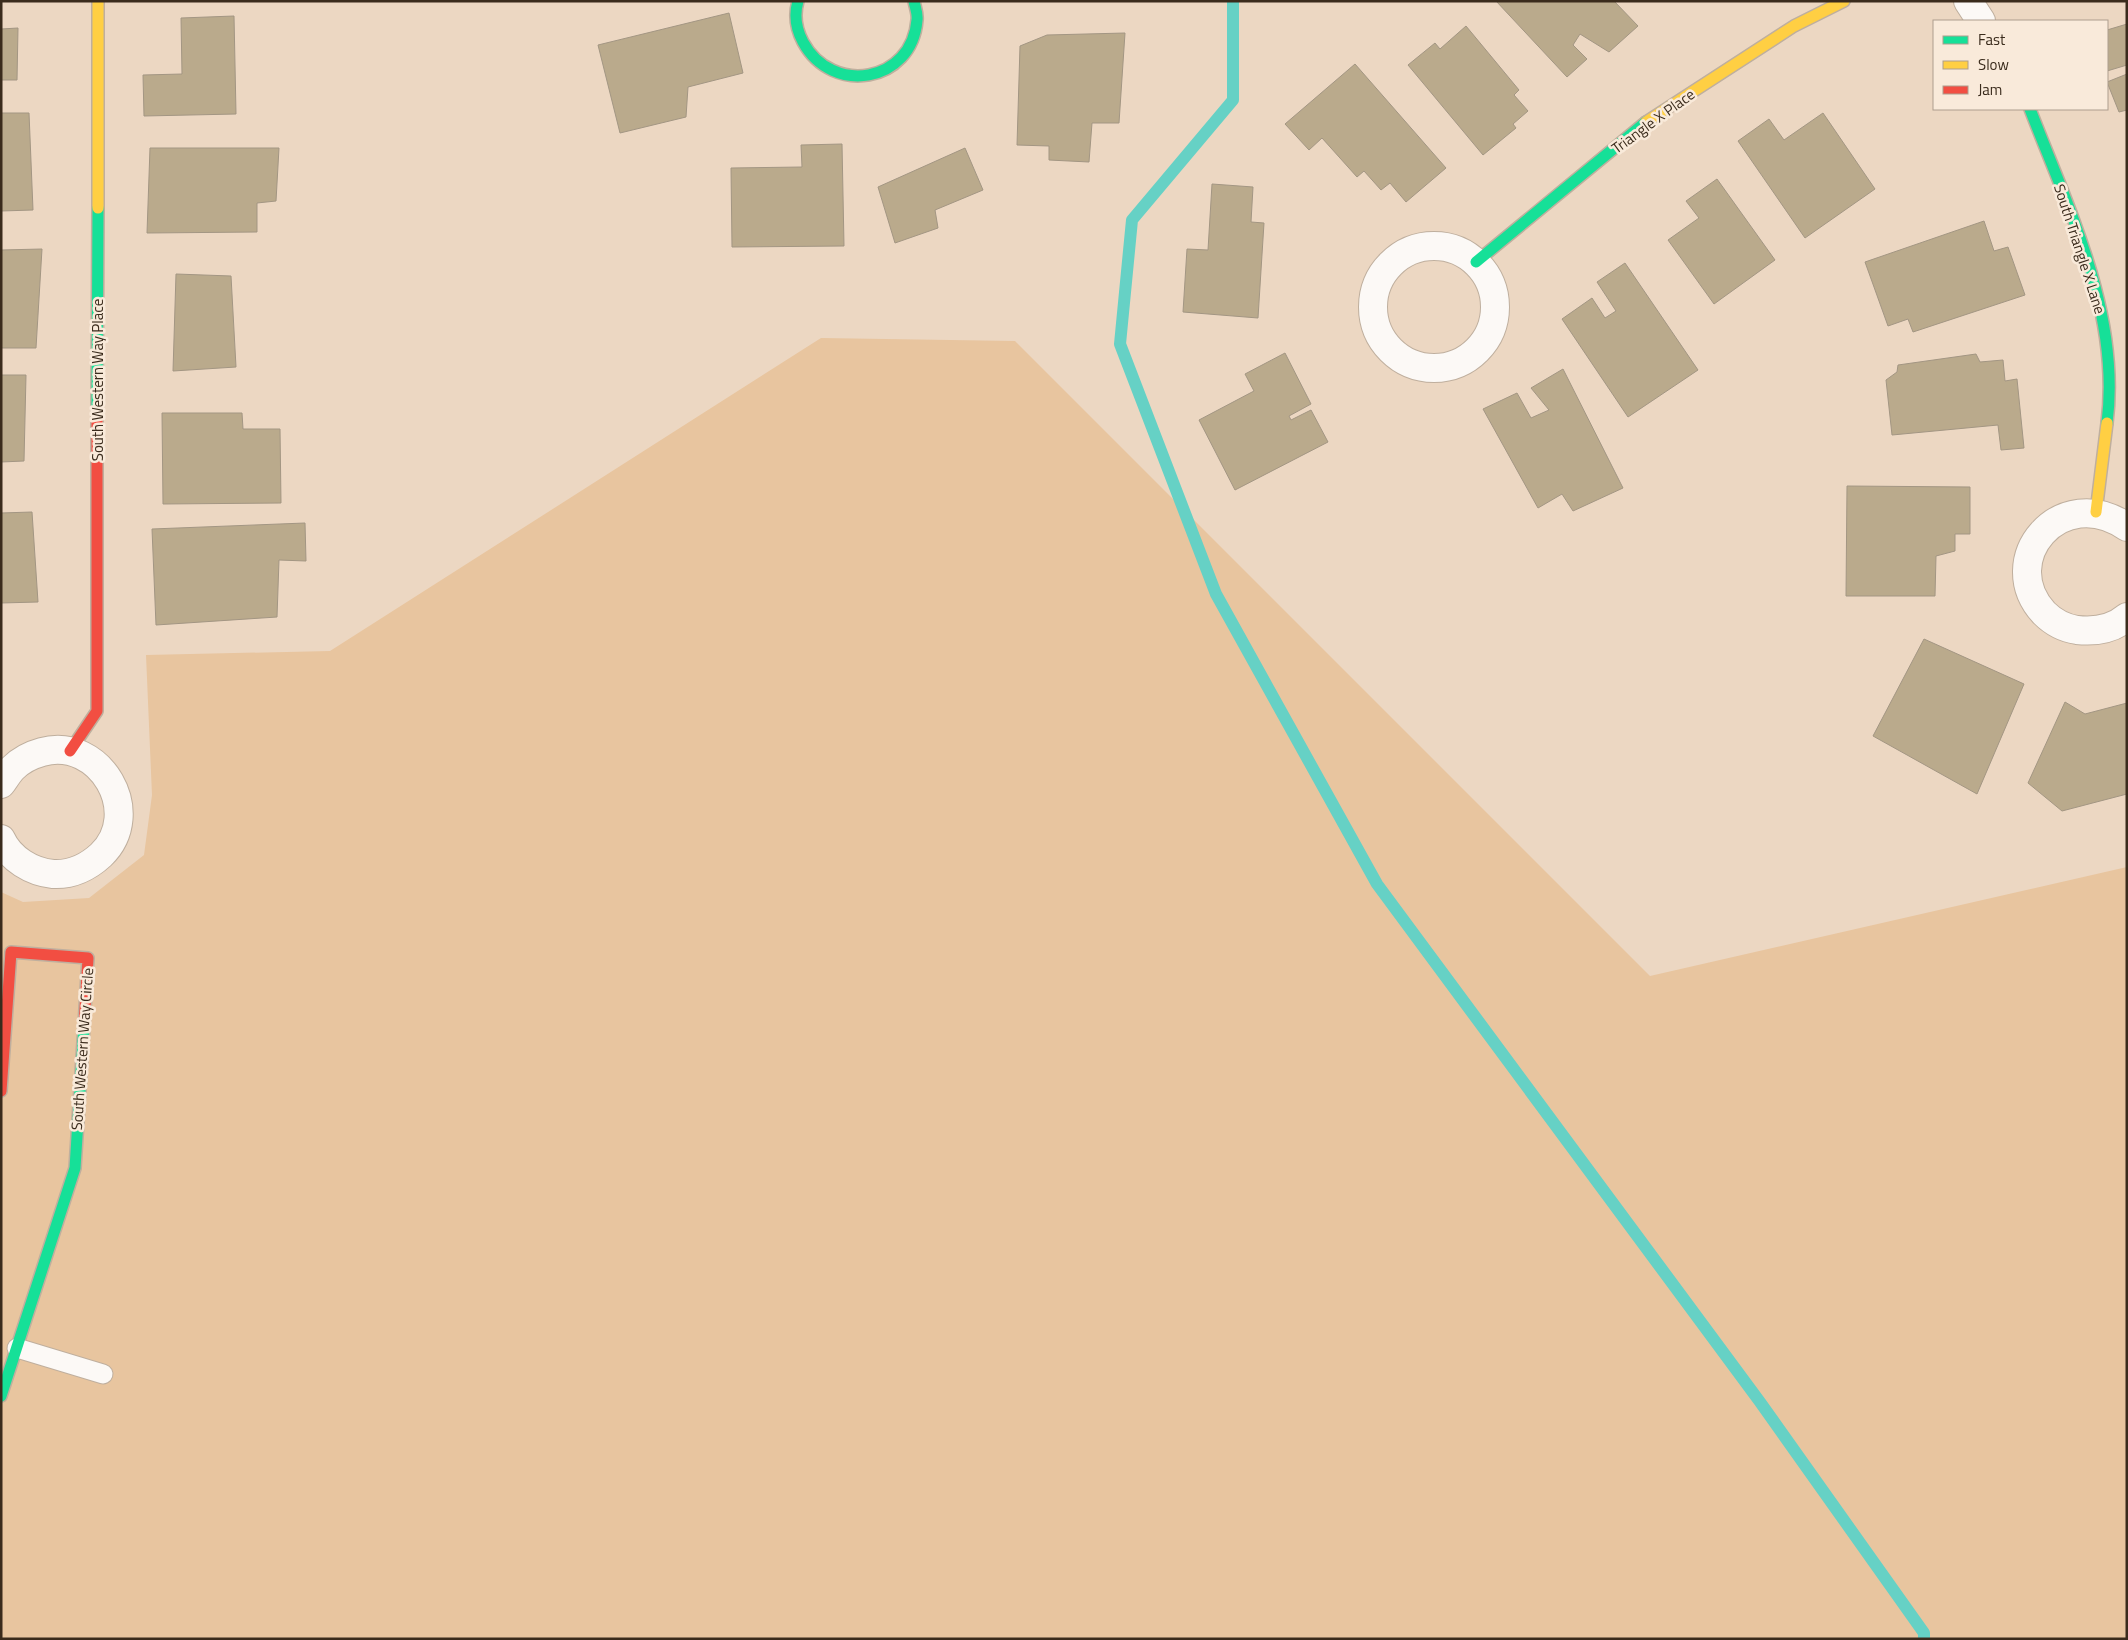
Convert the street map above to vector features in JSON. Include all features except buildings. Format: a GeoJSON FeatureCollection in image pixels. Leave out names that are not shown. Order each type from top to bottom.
{"type":"FeatureCollection","features":[{"type":"Feature","properties":{"kind":"street","name":"South Western Way Place"},"geometry":{"type":"LineString","coordinates":[[70,751],[97,711],[98,1]]}},
{"type":"Feature","properties":{"kind":"street"},"geometry":{"type":"LineString","coordinates":[[798,1],[796,24],[802,44],[813,60],[830,71],[849,78],[869,76],[887,69],[903,56],[913,39],[917,20],[914,1]]}},
{"type":"Feature","properties":{"kind":"street","name":"Triangle X Place"},"geometry":{"type":"LineString","coordinates":[[1476,262],[1647,122],[1794,26],[1844,1]]}},
{"type":"Feature","properties":{"kind":"street"},"geometry":{"type":"LineString","coordinates":[[1968,1],[1980,20]]}},
{"type":"Feature","properties":{"kind":"street","name":"South Triangle X Lane"},"geometry":{"type":"LineString","coordinates":[[2030,110],[2081,242],[2105,325],[2111,395],[2096,512]]}},
{"type":"Feature","properties":{"kind":"street"},"geometry":{"type":"LineString","coordinates":[[1440,246],[1459,251],[1476,262],[1489,279],[1495,298],[1495,318],[1487,338],[1474,353],[1456,364],[1436,368],[1416,366],[1397,357],[1383,342],[1374,324],[1372,303],[1376,284],[1387,267],[1402,254],[1421,247],[1440,246]]}},
{"type":"Feature","properties":{"kind":"street"},"geometry":{"type":"LineString","coordinates":[[2127,527],[2115,518],[2096,512],[2076,513],[2058,520],[2042,532],[2032,548],[2027,568],[2029,587],[2037,605],[2051,620],[2068,629],[2088,632],[2108,628],[2127,617]]}},
{"type":"Feature","properties":{"kind":"street"},"geometry":{"type":"LineString","coordinates":[[1,784],[13,768],[30,755],[50,750],[70,751],[89,759],[105,772],[115,790],[120,810],[116,830],[107,849],[92,863],[73,872],[53,874],[33,870],[16,858],[1,839]]}},
{"type":"Feature","properties":{"kind":"street","name":"South Western Way Circle"},"geometry":{"type":"LineString","coordinates":[[1,1091],[6,952],[88,958],[75,1168],[9,1345],[1,1396]]}},
{"type":"Feature","properties":{"kind":"lane"},"geometry":{"type":"LineString","coordinates":[[9,1345],[103,1374]]}},
{"type":"Feature","properties":{"kind":"shaded area"},"geometry":{"type":"Polygon","coordinates":[[[821,338],[1015,341],[1650,976],[2127,867],[2127,1639],[1,1639],[1,892],[23,902],[89,898],[144,855],[152,795],[146,655],[330,651],[821,338]]]}},
{"type":"Feature","properties":{"kind":"waterway"},"geometry":{"type":"LineString","coordinates":[[1233,1],[1233,100],[1132,220],[1120,344],[1216,594],[1377,884],[1760,1402],[1924,1633],[1924,1639]]}},
{"type":"Feature","properties":{"kind":"traffic: fast"},"geometry":{"type":"LineString","coordinates":[[798,1],[796,22],[803,42],[816,59],[832,70],[850,75],[869,75],[886,69],[901,58],[912,41],[917,20],[914,1]]}},
{"type":"Feature","properties":{"kind":"traffic: fast"},"geometry":{"type":"LineString","coordinates":[[2030,110],[2075,223],[2099,302],[2106,342],[2109,382],[2107,423]]}},
{"type":"Feature","properties":{"kind":"traffic: fast"},"geometry":{"type":"LineString","coordinates":[[1476,262],[1646,122]]}},
{"type":"Feature","properties":{"kind":"traffic: fast"},"geometry":{"type":"LineString","coordinates":[[97,411],[98,208]]}},
{"type":"Feature","properties":{"kind":"traffic: fast"},"geometry":{"type":"LineString","coordinates":[[1,1396],[75,1168],[84,1026]]}},
{"type":"Feature","properties":{"kind":"traffic: slow"},"geometry":{"type":"LineString","coordinates":[[98,1],[98,208]]}},
{"type":"Feature","properties":{"kind":"traffic: slow"},"geometry":{"type":"LineString","coordinates":[[1646,122],[1794,26],[1844,1]]}},
{"type":"Feature","properties":{"kind":"traffic: slow"},"geometry":{"type":"LineString","coordinates":[[2096,512],[2107,423]]}},
{"type":"Feature","properties":{"kind":"traffic: jam"},"geometry":{"type":"LineString","coordinates":[[70,751],[97,711],[97,411]]}},
{"type":"Feature","properties":{"kind":"traffic: jam"},"geometry":{"type":"LineString","coordinates":[[1,1091],[11,952],[88,958],[84,1026]]}}]}
